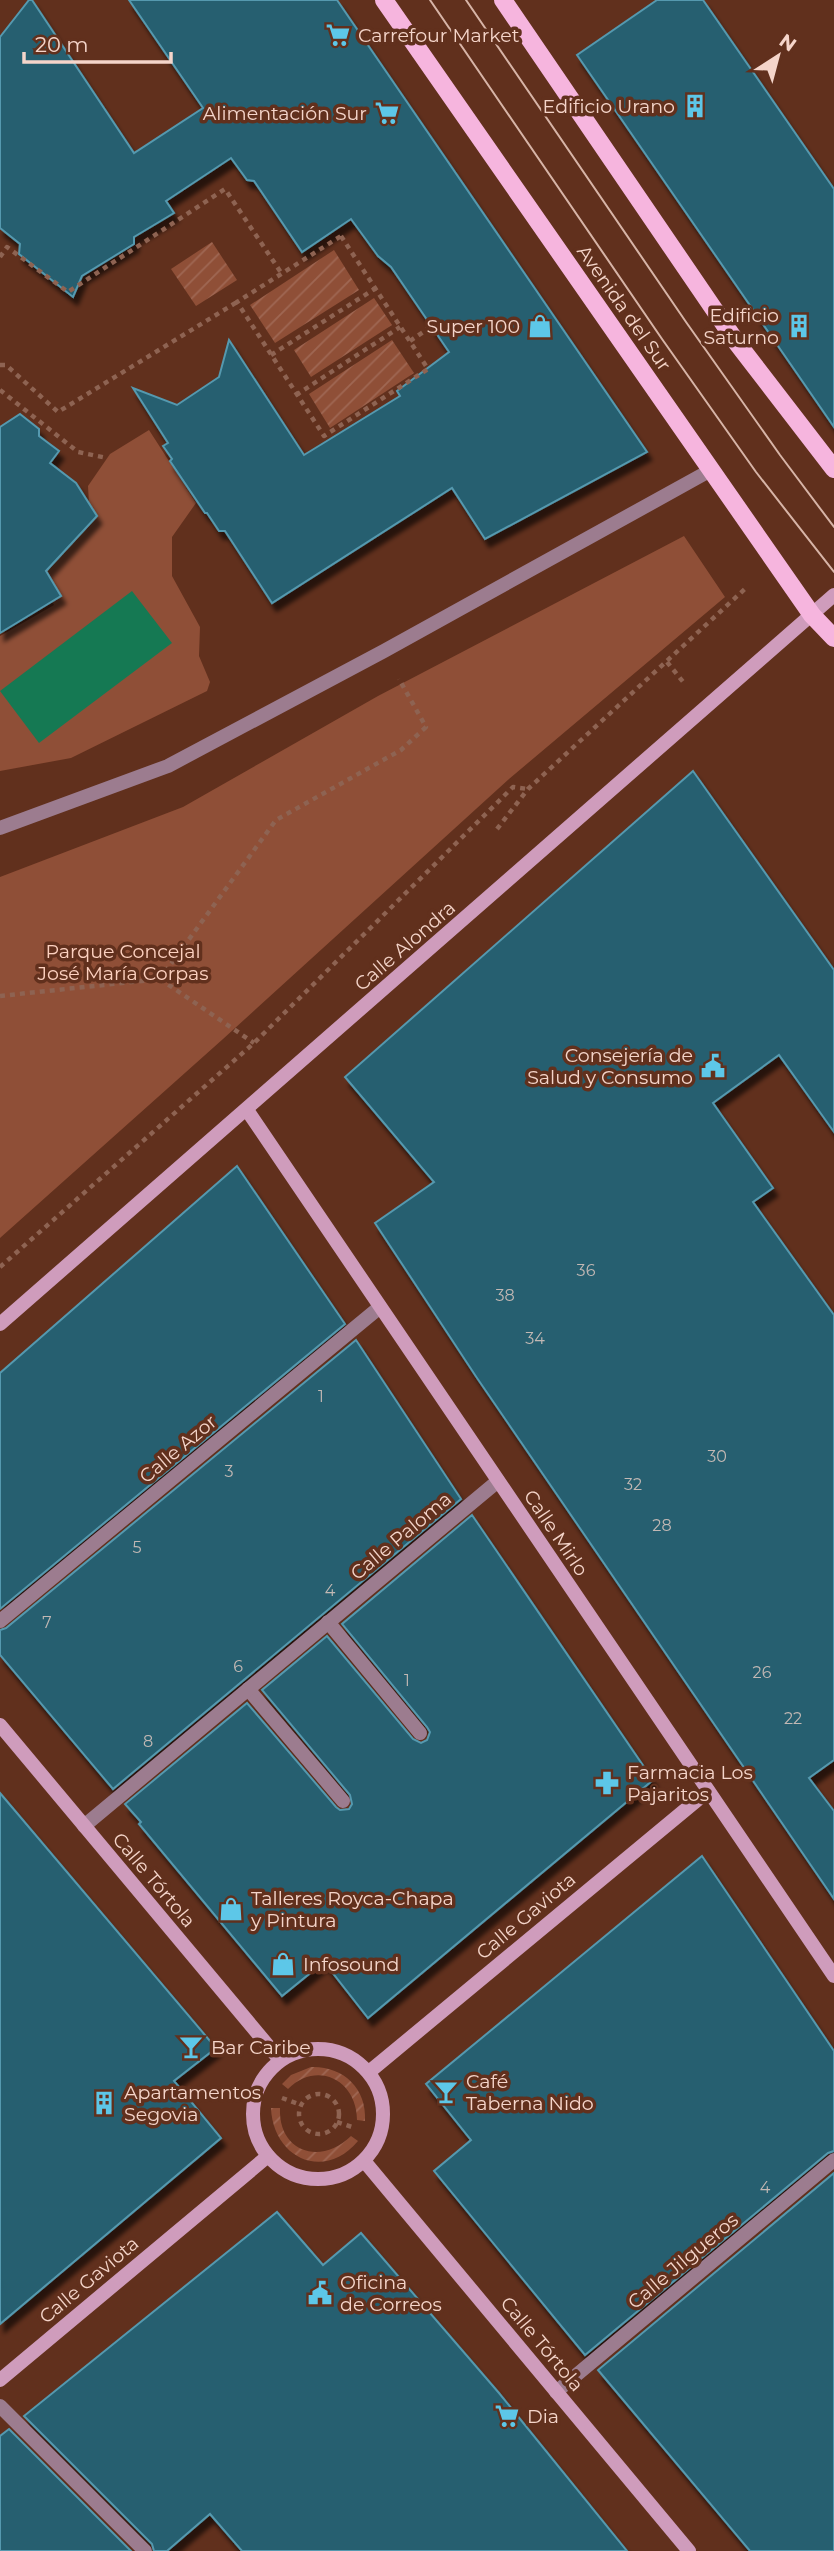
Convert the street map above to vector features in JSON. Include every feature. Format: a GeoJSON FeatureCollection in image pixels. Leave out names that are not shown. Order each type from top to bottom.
{"type":"FeatureCollection","features":[{"type":"Feature","properties":{"kind":"main road","name":"Avenida del Sur"},"geometry":{"type":"LineString","coordinates":[[384,0],[813,615],[834,638]]}},
{"type":"Feature","properties":{"kind":"main road"},"geometry":{"type":"LineString","coordinates":[[503,0],[737,343],[834,469]]}},
{"type":"Feature","properties":{"kind":"street"},"geometry":{"type":"LineString","coordinates":[[0,828],[168,766],[384,651],[711,470]]}},
{"type":"Feature","properties":{"kind":"street","name":"Calle Alondra"},"geometry":{"type":"LineString","coordinates":[[0,1324],[834,595]]}},
{"type":"Feature","properties":{"kind":"street","name":"Calle Mirlo"},"geometry":{"type":"LineString","coordinates":[[247,1110],[834,1976]]}},
{"type":"Feature","properties":{"kind":"street","name":"Calle Azor"},"geometry":{"type":"LineString","coordinates":[[0,1621],[380,1307]]}},
{"type":"Feature","properties":{"kind":"street","name":"Calle Paloma"},"geometry":{"type":"LineString","coordinates":[[84,1826],[498,1481]]}},
{"type":"Feature","properties":{"kind":"street"},"geometry":{"type":"LineString","coordinates":[[328,1622],[420,1733]]}},
{"type":"Feature","properties":{"kind":"street"},"geometry":{"type":"LineString","coordinates":[[248,1689],[343,1801]]}},
{"type":"Feature","properties":{"kind":"street","name":"Calle Tórtola"},"geometry":{"type":"LineString","coordinates":[[0,1725],[280,2060]]}},
{"type":"Feature","properties":{"kind":"street","name":"Calle Gaviota"},"geometry":{"type":"LineString","coordinates":[[369,2071],[708,1791]]}},
{"type":"Feature","properties":{"kind":"street"},"geometry":{"type":"LineString","coordinates":[[317,2048],[336,2051],[354,2059],[369,2071],[379,2088],[384,2108],[376,2146],[365,2162],[333,2179],[315,2180],[297,2177],[268,2156],[258,2141],[253,2123],[253,2105],[267,2072],[280,2060],[298,2051],[317,2048]]}},
{"type":"Feature","properties":{"kind":"street","name":"Calle Gaviota"},"geometry":{"type":"LineString","coordinates":[[0,2380],[268,2156]]}},
{"type":"Feature","properties":{"kind":"street","name":"Calle Jilgueros"},"geometry":{"type":"LineString","coordinates":[[556,2392],[834,2160]]}},
{"type":"Feature","properties":{"kind":"street","name":"Calle Tórtola"},"geometry":{"type":"LineString","coordinates":[[365,2162],[690,2551]]}},
{"type":"Feature","properties":{"kind":"street"},"geometry":{"type":"LineString","coordinates":[[0,2406],[145,2551]]}},
{"type":"Feature","properties":{"kind":"path"},"geometry":{"type":"LineString","coordinates":[[0,257],[7,247],[68,292],[225,189],[282,274]]}},
{"type":"Feature","properties":{"kind":"path"},"geometry":{"type":"LineString","coordinates":[[3,365],[58,412],[341,236],[428,369],[324,436],[237,302]]}},
{"type":"Feature","properties":{"kind":"path"},"geometry":{"type":"LineString","coordinates":[[271,355],[376,288]]}},
{"type":"Feature","properties":{"kind":"path"},"geometry":{"type":"LineString","coordinates":[[410,341],[432,326]]}},
{"type":"Feature","properties":{"kind":"path"},"geometry":{"type":"LineString","coordinates":[[296,395],[400,327]]}},
{"type":"Feature","properties":{"kind":"path"},"geometry":{"type":"LineString","coordinates":[[0,390],[78,452],[107,458]]}},
{"type":"Feature","properties":{"kind":"path"},"geometry":{"type":"LineString","coordinates":[[497,829],[528,789],[747,587]]}},
{"type":"Feature","properties":{"kind":"path"},"geometry":{"type":"LineString","coordinates":[[160,979],[276,820],[401,750],[426,727],[384,651]]}},
{"type":"Feature","properties":{"kind":"path"},"geometry":{"type":"LineString","coordinates":[[667,662],[679,676]]}},
{"type":"Feature","properties":{"kind":"path"},"geometry":{"type":"LineString","coordinates":[[0,1267],[254,1043],[513,787],[528,789]]}},
{"type":"Feature","properties":{"kind":"path"},"geometry":{"type":"LineString","coordinates":[[0,996],[160,979],[254,1043]]}},
{"type":"Feature","properties":{"kind":"path"},"geometry":{"type":"LineString","coordinates":[[317,2094],[330,2097],[338,2109],[337,2122],[328,2131],[317,2134],[311,2132],[299,2118],[301,2105],[304,2100],[317,2094]]}},
{"type":"Feature","properties":{"kind":"path"},"geometry":{"type":"LineString","coordinates":[[282,2098],[301,2105]]}},
{"type":"Feature","properties":{"kind":"path"},"geometry":{"type":"LineString","coordinates":[[337,2122],[355,2128]]}},
{"type":"Feature","properties":{"kind":"green space"},"geometry":{"type":"Polygon","coordinates":[[[212,242],[237,280],[196,306],[171,269],[212,242]]]}},
{"type":"Feature","properties":{"kind":"green space"},"geometry":{"type":"Polygon","coordinates":[[[334,250],[359,290],[275,343],[250,305],[334,250]]]}},
{"type":"Feature","properties":{"kind":"green space"},"geometry":{"type":"Polygon","coordinates":[[[374,298],[392,325],[311,377],[294,350],[374,298]]]}},
{"type":"Feature","properties":{"kind":"green space"},"geometry":{"type":"Polygon","coordinates":[[[392,340],[414,373],[330,428],[309,394],[392,340]]]}},
{"type":"Feature","properties":{"kind":"green space"},"geometry":{"type":"Polygon","coordinates":[[[149,430],[196,503],[172,537],[172,576],[200,627],[199,656],[210,682],[207,691],[71,758],[0,771],[0,636],[54,605],[39,579],[90,523],[88,486],[110,454],[149,430]]]}},
{"type":"Feature","properties":{"kind":"green space","name":"Parque Concejal José María Corpas"},"geometry":{"type":"Polygon","coordinates":[[[684,536],[725,597],[509,779],[0,1238],[0,877],[183,807],[378,696],[684,536]]]}},
{"type":"Feature","properties":{"kind":"green space"},"geometry":{"type":"Polygon","coordinates":[[[311,2067],[333,2070],[351,2081],[362,2098],[365,2121],[357,2120],[350,2094],[343,2085],[333,2079],[311,2076],[299,2080],[288,2089],[282,2084],[291,2075],[311,2067]]]}},
{"type":"Feature","properties":{"kind":"green space"},"geometry":{"type":"Polygon","coordinates":[[[271,2108],[280,2108],[281,2123],[286,2135],[304,2150],[327,2150],[351,2136],[358,2141],[345,2153],[330,2160],[316,2162],[302,2159],[290,2151],[281,2140],[274,2125],[271,2108]]]}},
{"type":"Feature","properties":{"kind":"shaded area"},"geometry":{"type":"Polygon","coordinates":[[[132,591],[172,643],[39,743],[0,691],[132,591]]]}},
{"type":"Feature","properties":{"kind":"building"},"geometry":{"type":"Polygon","coordinates":[[[29,0],[32,0],[134,153],[203,108],[129,0],[337,0],[647,452],[485,539],[452,488],[272,603],[225,531],[219,531],[170,461],[172,459],[163,446],[168,443],[133,388],[177,405],[219,377],[229,340],[304,455],[400,396],[397,391],[449,352],[391,267],[378,256],[351,219],[302,252],[254,181],[247,180],[231,158],[166,201],[174,213],[134,237],[134,244],[82,276],[73,297],[19,254],[20,244],[0,228],[0,37],[29,0]]]}},
{"type":"Feature","properties":{"kind":"building"},"geometry":{"type":"Polygon","coordinates":[[[657,0],[703,0],[834,189],[834,427],[577,55],[657,0]]]}},
{"type":"Feature","properties":{"kind":"building"},"geometry":{"type":"Polygon","coordinates":[[[20,414],[39,429],[39,436],[59,451],[50,463],[76,483],[97,516],[46,571],[61,596],[0,633],[0,427],[20,414]]]}},
{"type":"Feature","properties":{"kind":"building"},"geometry":{"type":"Polygon","coordinates":[[[693,771],[834,970],[834,1132],[779,1055],[713,1103],[773,1188],[753,1202],[834,1315],[834,1760],[809,1778],[834,1811],[834,1899],[477,1378],[375,1223],[434,1182],[345,1077],[693,771]]]}},
{"type":"Feature","properties":{"kind":"building"},"geometry":{"type":"Polygon","coordinates":[[[237,1166],[345,1324],[0,1609],[0,1373],[237,1166]]]}},
{"type":"Feature","properties":{"kind":"building"},"geometry":{"type":"Polygon","coordinates":[[[356,1340],[461,1499],[113,1789],[0,1655],[0,1630],[6,1628],[356,1340]]]}},
{"type":"Feature","properties":{"kind":"building"},"geometry":{"type":"Polygon","coordinates":[[[472,1515],[653,1780],[368,2018],[324,1962],[282,1996],[125,1804],[247,1703],[336,1807],[340,1810],[349,1809],[352,1804],[350,1795],[262,1690],[327,1636],[413,1739],[421,1743],[427,1740],[430,1732],[427,1727],[342,1624],[472,1515]]]}},
{"type":"Feature","properties":{"kind":"building"},"geometry":{"type":"Polygon","coordinates":[[[0,1793],[216,2048],[174,2081],[221,2138],[0,2324],[0,1793]]]}},
{"type":"Feature","properties":{"kind":"building"},"geometry":{"type":"Polygon","coordinates":[[[702,1856],[834,2051],[834,2151],[828,2153],[585,2355],[434,2171],[471,2140],[426,2084],[702,1856]]]}},
{"type":"Feature","properties":{"kind":"building"},"geometry":{"type":"Polygon","coordinates":[[[834,2173],[834,2551],[750,2551],[598,2370],[834,2173]]]}},
{"type":"Feature","properties":{"kind":"building"},"geometry":{"type":"Polygon","coordinates":[[[277,2212],[323,2265],[361,2233],[499,2393],[627,2551],[242,2551],[210,2514],[167,2551],[154,2551],[152,2544],[24,2416],[277,2212]]]}},
{"type":"Feature","properties":{"kind":"building"},"geometry":{"type":"Polygon","coordinates":[[[9,2429],[131,2551],[0,2551],[0,2436],[9,2429]]]}},
{"type":"Feature","properties":{"kind":"tram line"},"geometry":{"type":"LineString","coordinates":[[430,0],[662,339],[756,472],[834,572]]}},
{"type":"Feature","properties":{"kind":"tram line"},"geometry":{"type":"LineString","coordinates":[[466,0],[686,322],[834,527]]}},
{"type":"Feature","properties":{"kind":"place","name":"Carrefour Market"},"geometry":{"type":"Point","coordinates":[338,35]}},
{"type":"Feature","properties":{"kind":"place","name":"Edificio Urano"},"geometry":{"type":"Point","coordinates":[695,106]}},
{"type":"Feature","properties":{"kind":"place","name":"Alimentación Sur"},"geometry":{"type":"Point","coordinates":[387,113]}},
{"type":"Feature","properties":{"kind":"place","name":"Super 100"},"geometry":{"type":"Point","coordinates":[540,326]}},
{"type":"Feature","properties":{"kind":"place","name":"Edificio Saturno"},"geometry":{"type":"Point","coordinates":[799,326]}},
{"type":"Feature","properties":{"kind":"place","name":"Consejería de Salud y Consumo"},"geometry":{"type":"Point","coordinates":[713,1066]}},
{"type":"Feature","properties":{"kind":"place","name":"Farmacia Los Pajaritos"},"geometry":{"type":"Point","coordinates":[607,1783]}},
{"type":"Feature","properties":{"kind":"place","name":"Talleres Royca-Chapa y Pintura"},"geometry":{"type":"Point","coordinates":[231,1909]}},
{"type":"Feature","properties":{"kind":"place","name":"Infosound"},"geometry":{"type":"Point","coordinates":[283,1964]}},
{"type":"Feature","properties":{"kind":"place","name":"Bar Caribe"},"geometry":{"type":"Point","coordinates":[191,2047]}},
{"type":"Feature","properties":{"kind":"place","name":"Café Taberna Nido"},"geometry":{"type":"Point","coordinates":[446,2092]}},
{"type":"Feature","properties":{"kind":"place","name":"Apartamentos Segovia"},"geometry":{"type":"Point","coordinates":[104,2103]}},
{"type":"Feature","properties":{"kind":"place","name":"Oficina de Correos"},"geometry":{"type":"Point","coordinates":[320,2293]}},
{"type":"Feature","properties":{"kind":"place","name":"Dia"},"geometry":{"type":"Point","coordinates":[507,2416]}}]}
